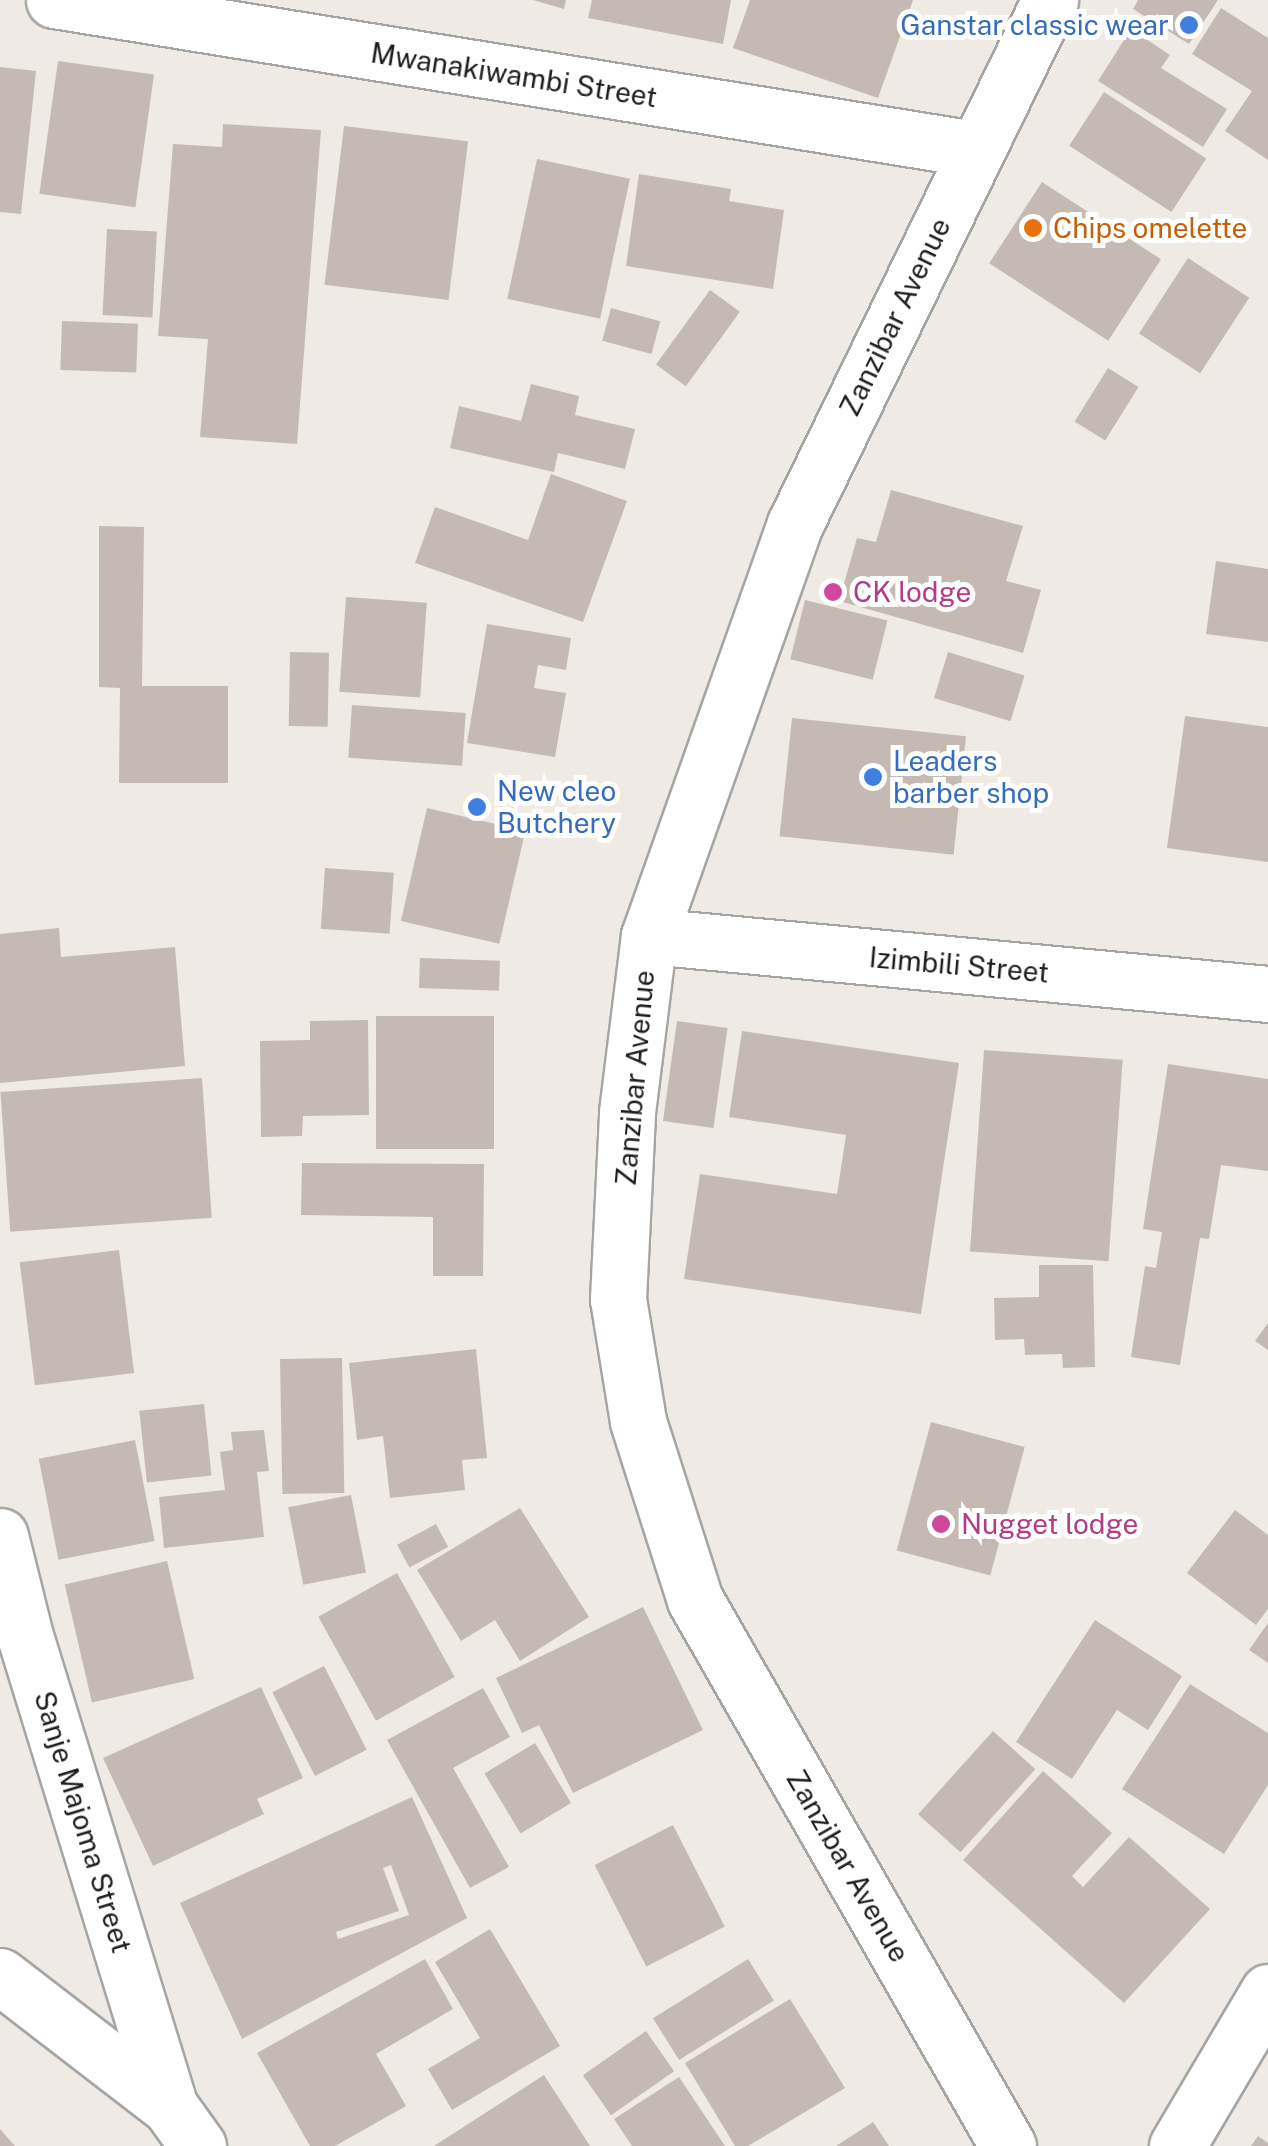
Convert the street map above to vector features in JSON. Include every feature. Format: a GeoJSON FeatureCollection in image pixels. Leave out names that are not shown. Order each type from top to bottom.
{"type":"FeatureCollection","features":[{"type":"Feature","properties":{"kind":"street","name":"Mwanakiwambi Street"},"geometry":{"type":"LineString","coordinates":[[54,0],[974,149]]}},
{"type":"Feature","properties":{"kind":"street","name":"Zanzibar Avenue"},"geometry":{"type":"LineString","coordinates":[[1008,2146],[695,1600],[638,1422],[618,1299],[628,1112],[649,936],[796,524],[974,149],[1050,0]]}},
{"type":"Feature","properties":{"kind":"street","name":"Izimbili Street"},"geometry":{"type":"LineString","coordinates":[[649,936],[1268,994]]}},
{"type":"Feature","properties":{"kind":"street","name":"Sanje Majoma Street"},"geometry":{"type":"LineString","coordinates":[[0,1536],[24,1636],[184,2126]]}},
{"type":"Feature","properties":{"kind":"street"},"geometry":{"type":"LineString","coordinates":[[0,1976],[184,2126]]}},
{"type":"Feature","properties":{"kind":"street"},"geometry":{"type":"LineString","coordinates":[[1177,2146],[1268,1992]]}},
{"type":"Feature","properties":{"kind":"building"},"geometry":{"type":"Polygon","coordinates":[[[533,0],[566,0],[564,9],[533,0]]]}},
{"type":"Feature","properties":{"kind":"building"},"geometry":{"type":"Polygon","coordinates":[[[592,0],[731,0],[723,44],[588,18],[592,0]]]}},
{"type":"Feature","properties":{"kind":"building"},"geometry":{"type":"Polygon","coordinates":[[[750,0],[913,0],[878,98],[733,48],[750,0]]]}},
{"type":"Feature","properties":{"kind":"building"},"geometry":{"type":"Polygon","coordinates":[[[1138,0],[1218,0],[1189,44],[1133,9],[1138,0]]]}},
{"type":"Feature","properties":{"kind":"building"},"geometry":{"type":"Polygon","coordinates":[[[1221,8],[1268,38],[1268,160],[1225,131],[1252,91],[1192,54],[1221,8]]]}},
{"type":"Feature","properties":{"kind":"building"},"geometry":{"type":"Polygon","coordinates":[[[1131,29],[1170,55],[1161,68],[1227,109],[1203,147],[1098,81],[1131,29]]]}},
{"type":"Feature","properties":{"kind":"building"},"geometry":{"type":"Polygon","coordinates":[[[58,61],[154,74],[135,207],[39,194],[58,61]]]}},
{"type":"Feature","properties":{"kind":"building"},"geometry":{"type":"Polygon","coordinates":[[[0,67],[36,71],[21,214],[0,212],[0,67]]]}},
{"type":"Feature","properties":{"kind":"building"},"geometry":{"type":"Polygon","coordinates":[[[1104,92],[1206,158],[1171,212],[1069,146],[1104,92]]]}},
{"type":"Feature","properties":{"kind":"building"},"geometry":{"type":"Polygon","coordinates":[[[223,124],[321,130],[297,444],[200,437],[208,339],[158,336],[173,144],[222,147],[223,124]]]}},
{"type":"Feature","properties":{"kind":"building"},"geometry":{"type":"Polygon","coordinates":[[[344,126],[468,141],[449,300],[325,285],[344,126]]]}},
{"type":"Feature","properties":{"kind":"building"},"geometry":{"type":"Polygon","coordinates":[[[537,159],[630,179],[600,319],[507,299],[537,159]]]}},
{"type":"Feature","properties":{"kind":"building"},"geometry":{"type":"Polygon","coordinates":[[[639,174],[731,189],[729,201],[784,210],[773,289],[626,266],[639,174]]]}},
{"type":"Feature","properties":{"kind":"building"},"geometry":{"type":"Polygon","coordinates":[[[1042,182],[1161,259],[1108,341],[989,263],[1042,182]]]}},
{"type":"Feature","properties":{"kind":"building"},"geometry":{"type":"Polygon","coordinates":[[[107,229],[157,232],[152,317],[102,315],[107,229]]]}},
{"type":"Feature","properties":{"kind":"building"},"geometry":{"type":"Polygon","coordinates":[[[1188,258],[1249,298],[1200,373],[1139,333],[1188,258]]]}},
{"type":"Feature","properties":{"kind":"building"},"geometry":{"type":"Polygon","coordinates":[[[710,290],[740,312],[686,386],[656,364],[710,290]]]}},
{"type":"Feature","properties":{"kind":"building"},"geometry":{"type":"Polygon","coordinates":[[[611,308],[660,321],[651,354],[602,341],[611,308]]]}},
{"type":"Feature","properties":{"kind":"building"},"geometry":{"type":"Polygon","coordinates":[[[62,321],[138,324],[136,373],[60,370],[62,321]]]}},
{"type":"Feature","properties":{"kind":"building"},"geometry":{"type":"Polygon","coordinates":[[[1108,368],[1139,387],[1105,441],[1075,421],[1108,368]]]}},
{"type":"Feature","properties":{"kind":"building"},"geometry":{"type":"Polygon","coordinates":[[[531,384],[579,396],[575,415],[635,429],[625,469],[558,453],[554,472],[450,448],[459,406],[521,421],[531,384]]]}},
{"type":"Feature","properties":{"kind":"building"},"geometry":{"type":"Polygon","coordinates":[[[551,474],[627,501],[583,622],[415,563],[435,507],[528,540],[551,474]]]}},
{"type":"Feature","properties":{"kind":"building"},"geometry":{"type":"Polygon","coordinates":[[[891,490],[1023,526],[1006,581],[1041,590],[1023,653],[839,601],[857,538],[876,542],[891,490]]]}},
{"type":"Feature","properties":{"kind":"building"},"geometry":{"type":"Polygon","coordinates":[[[99,526],[144,527],[142,686],[228,686],[228,783],[119,783],[120,688],[99,687],[99,526]]]}},
{"type":"Feature","properties":{"kind":"building"},"geometry":{"type":"Polygon","coordinates":[[[1216,561],[1268,569],[1268,642],[1206,634],[1216,561]]]}},
{"type":"Feature","properties":{"kind":"building"},"geometry":{"type":"Polygon","coordinates":[[[346,597],[427,603],[420,697],[339,692],[346,597]]]}},
{"type":"Feature","properties":{"kind":"building"},"geometry":{"type":"Polygon","coordinates":[[[805,600],[887,621],[873,680],[790,659],[805,600]]]}},
{"type":"Feature","properties":{"kind":"building"},"geometry":{"type":"Polygon","coordinates":[[[487,624],[571,638],[566,670],[538,665],[534,688],[566,693],[555,757],[467,743],[487,624]]]}},
{"type":"Feature","properties":{"kind":"building"},"geometry":{"type":"Polygon","coordinates":[[[290,652],[329,653],[328,727],[289,726],[290,652]]]}},
{"type":"Feature","properties":{"kind":"building"},"geometry":{"type":"Polygon","coordinates":[[[948,652],[1025,675],[1010,721],[934,698],[948,652]]]}},
{"type":"Feature","properties":{"kind":"building"},"geometry":{"type":"Polygon","coordinates":[[[352,705],[466,713],[462,766],[348,758],[352,705]]]}},
{"type":"Feature","properties":{"kind":"building"},"geometry":{"type":"Polygon","coordinates":[[[1185,716],[1268,727],[1268,862],[1167,848],[1185,716]]]}},
{"type":"Feature","properties":{"kind":"building"},"geometry":{"type":"Polygon","coordinates":[[[792,718],[966,736],[954,855],[780,836],[792,718]]]}},
{"type":"Feature","properties":{"kind":"building"},"geometry":{"type":"Polygon","coordinates":[[[427,808],[525,831],[499,944],[401,921],[427,808]]]}},
{"type":"Feature","properties":{"kind":"building"},"geometry":{"type":"Polygon","coordinates":[[[325,868],[394,873],[390,934],[321,929],[325,868]]]}},
{"type":"Feature","properties":{"kind":"building"},"geometry":{"type":"Polygon","coordinates":[[[59,928],[61,957],[175,947],[185,1066],[0,1083],[0,934],[59,928]]]}},
{"type":"Feature","properties":{"kind":"building"},"geometry":{"type":"Polygon","coordinates":[[[420,958],[500,961],[499,991],[419,988],[420,958]]]}},
{"type":"Feature","properties":{"kind":"building"},"geometry":{"type":"Polygon","coordinates":[[[376,1016],[494,1016],[494,1149],[376,1149],[376,1016]]]}},
{"type":"Feature","properties":{"kind":"building"},"geometry":{"type":"Polygon","coordinates":[[[368,1020],[369,1115],[303,1116],[302,1136],[261,1137],[260,1041],[310,1040],[310,1021],[368,1020]]]}},
{"type":"Feature","properties":{"kind":"building"},"geometry":{"type":"Polygon","coordinates":[[[677,1021],[728,1028],[713,1128],[663,1121],[677,1021]]]}},
{"type":"Feature","properties":{"kind":"building"},"geometry":{"type":"Polygon","coordinates":[[[742,1031],[959,1063],[921,1314],[684,1279],[700,1174],[837,1194],[846,1135],[729,1117],[742,1031]]]}},
{"type":"Feature","properties":{"kind":"building"},"geometry":{"type":"Polygon","coordinates":[[[984,1050],[1123,1060],[1109,1261],[970,1252],[984,1050]]]}},
{"type":"Feature","properties":{"kind":"building"},"geometry":{"type":"Polygon","coordinates":[[[1168,1064],[1268,1079],[1268,1171],[1221,1165],[1209,1239],[1200,1238],[1180,1365],[1131,1357],[1145,1266],[1156,1268],[1162,1232],[1143,1229],[1168,1064]]]}},
{"type":"Feature","properties":{"kind":"building"},"geometry":{"type":"Polygon","coordinates":[[[202,1078],[212,1218],[10,1232],[0,1092],[202,1078]]]}},
{"type":"Feature","properties":{"kind":"building"},"geometry":{"type":"Polygon","coordinates":[[[302,1163],[484,1164],[483,1276],[433,1276],[433,1217],[301,1215],[302,1163]]]}},
{"type":"Feature","properties":{"kind":"building"},"geometry":{"type":"Polygon","coordinates":[[[119,1250],[134,1373],[35,1385],[20,1262],[119,1250]]]}},
{"type":"Feature","properties":{"kind":"building"},"geometry":{"type":"Polygon","coordinates":[[[1039,1265],[1093,1265],[1095,1367],[1063,1368],[1062,1354],[1025,1355],[1024,1339],[995,1340],[994,1298],[1039,1297],[1039,1265]]]}},
{"type":"Feature","properties":{"kind":"building"},"geometry":{"type":"Polygon","coordinates":[[[1268,1323],[1268,1350],[1255,1341],[1268,1323]]]}},
{"type":"Feature","properties":{"kind":"building"},"geometry":{"type":"Polygon","coordinates":[[[476,1349],[487,1458],[462,1460],[465,1490],[390,1498],[383,1436],[357,1440],[349,1363],[476,1349]]]}},
{"type":"Feature","properties":{"kind":"building"},"geometry":{"type":"Polygon","coordinates":[[[342,1358],[344,1493],[282,1494],[280,1359],[342,1358]]]}},
{"type":"Feature","properties":{"kind":"building"},"geometry":{"type":"Polygon","coordinates":[[[204,1404],[212,1476],[147,1482],[139,1411],[204,1404]]]}},
{"type":"Feature","properties":{"kind":"building"},"geometry":{"type":"Polygon","coordinates":[[[931,1422],[1025,1447],[990,1576],[897,1550],[931,1422]]]}},
{"type":"Feature","properties":{"kind":"building"},"geometry":{"type":"Polygon","coordinates":[[[264,1430],[269,1471],[257,1472],[264,1537],[164,1548],[159,1497],[225,1490],[220,1452],[233,1450],[231,1432],[264,1430]]]}},
{"type":"Feature","properties":{"kind":"building"},"geometry":{"type":"Polygon","coordinates":[[[135,1440],[155,1541],[58,1560],[39,1459],[135,1440]]]}},
{"type":"Feature","properties":{"kind":"building"},"geometry":{"type":"Polygon","coordinates":[[[351,1495],[366,1573],[303,1585],[288,1507],[351,1495]]]}},
{"type":"Feature","properties":{"kind":"building"},"geometry":{"type":"Polygon","coordinates":[[[520,1508],[589,1617],[520,1661],[495,1620],[461,1641],[417,1570],[520,1508]]]}},
{"type":"Feature","properties":{"kind":"building"},"geometry":{"type":"Polygon","coordinates":[[[1235,1510],[1268,1535],[1268,1609],[1256,1625],[1187,1573],[1235,1510]]]}},
{"type":"Feature","properties":{"kind":"building"},"geometry":{"type":"Polygon","coordinates":[[[436,1524],[448,1547],[409,1568],[397,1545],[436,1524]]]}},
{"type":"Feature","properties":{"kind":"building"},"geometry":{"type":"Polygon","coordinates":[[[167,1561],[194,1679],[92,1703],[65,1585],[167,1561]]]}},
{"type":"Feature","properties":{"kind":"building"},"geometry":{"type":"Polygon","coordinates":[[[397,1573],[455,1677],[376,1721],[318,1617],[397,1573]]]}},
{"type":"Feature","properties":{"kind":"building"},"geometry":{"type":"Polygon","coordinates":[[[643,1607],[703,1730],[573,1793],[539,1725],[522,1733],[496,1678],[643,1607]]]}},
{"type":"Feature","properties":{"kind":"building"},"geometry":{"type":"Polygon","coordinates":[[[1095,1620],[1182,1676],[1148,1730],[1117,1710],[1072,1779],[1016,1742],[1095,1620]]]}},
{"type":"Feature","properties":{"kind":"building"},"geometry":{"type":"Polygon","coordinates":[[[1268,1623],[1268,1663],[1249,1650],[1268,1623]]]}},
{"type":"Feature","properties":{"kind":"building"},"geometry":{"type":"Polygon","coordinates":[[[324,1666],[367,1750],[315,1776],[272,1692],[324,1666]]]}},
{"type":"Feature","properties":{"kind":"building"},"geometry":{"type":"Polygon","coordinates":[[[1190,1684],[1268,1733],[1268,1785],[1224,1854],[1122,1789],[1190,1684]]]}},
{"type":"Feature","properties":{"kind":"building"},"geometry":{"type":"Polygon","coordinates":[[[261,1687],[303,1778],[257,1799],[264,1814],[153,1866],[103,1758],[261,1687]]]}},
{"type":"Feature","properties":{"kind":"building"},"geometry":{"type":"Polygon","coordinates":[[[483,1688],[510,1737],[453,1768],[509,1867],[470,1888],[387,1740],[483,1688]]]}},
{"type":"Feature","properties":{"kind":"building"},"geometry":{"type":"Polygon","coordinates":[[[993,1731],[1035,1769],[960,1852],[918,1814],[993,1731]]]}},
{"type":"Feature","properties":{"kind":"building"},"geometry":{"type":"Polygon","coordinates":[[[535,1743],[571,1803],[520,1833],[484,1773],[535,1743]]]}},
{"type":"Feature","properties":{"kind":"building"},"geometry":{"type":"Polygon","coordinates":[[[1043,1771],[1112,1833],[1072,1876],[1083,1887],[1129,1837],[1210,1909],[1124,2003],[963,1860],[1043,1771]]]}},
{"type":"Feature","properties":{"kind":"building"},"geometry":{"type":"Polygon","coordinates":[[[412,1797],[467,1918],[242,2039],[180,1903],[412,1797]],[[391,1865],[383,1868],[399,1911],[336,1932],[338,1939],[409,1915],[391,1865]]]}},
{"type":"Feature","properties":{"kind":"building"},"geometry":{"type":"Polygon","coordinates":[[[673,1825],[725,1927],[646,1967],[595,1865],[673,1825]]]}},
{"type":"Feature","properties":{"kind":"building"},"geometry":{"type":"Polygon","coordinates":[[[490,1929],[560,2046],[452,2110],[428,2069],[480,2038],[435,1962],[490,1929]]]}},
{"type":"Feature","properties":{"kind":"building"},"geometry":{"type":"Polygon","coordinates":[[[425,1959],[453,2009],[376,2054],[406,2106],[335,2146],[310,2146],[257,2053],[425,1959]]]}},
{"type":"Feature","properties":{"kind":"building"},"geometry":{"type":"Polygon","coordinates":[[[748,1959],[774,2001],[679,2060],[653,2018],[748,1959]]]}},
{"type":"Feature","properties":{"kind":"building"},"geometry":{"type":"Polygon","coordinates":[[[790,1999],[845,2088],[748,2146],[735,2146],[685,2063],[790,1999]]]}},
{"type":"Feature","properties":{"kind":"building"},"geometry":{"type":"Polygon","coordinates":[[[646,2031],[674,2071],[611,2115],[583,2075],[646,2031]]]}},
{"type":"Feature","properties":{"kind":"building"},"geometry":{"type":"Polygon","coordinates":[[[544,2075],[590,2146],[434,2146],[544,2075]]]}},
{"type":"Feature","properties":{"kind":"building"},"geometry":{"type":"Polygon","coordinates":[[[679,2077],[725,2146],[632,2146],[614,2119],[679,2077]]]}},
{"type":"Feature","properties":{"kind":"building"},"geometry":{"type":"Polygon","coordinates":[[[873,2122],[889,2146],[836,2146],[873,2122]]]}},
{"type":"Feature","properties":{"kind":"building"},"geometry":{"type":"Polygon","coordinates":[[[0,2129],[15,2146],[0,2146],[0,2129]]]}},
{"type":"Feature","properties":{"kind":"building"},"geometry":{"type":"Polygon","coordinates":[[[1258,2136],[1268,2143],[1268,2146],[1251,2146],[1258,2136]]]}},
{"type":"Feature","properties":{"kind":"place","name":"Ganstar classic wear"},"geometry":{"type":"Point","coordinates":[1189,25]}},
{"type":"Feature","properties":{"kind":"place","name":"Chips omelette"},"geometry":{"type":"Point","coordinates":[1033,228]}},
{"type":"Feature","properties":{"kind":"place","name":"CK lodge"},"geometry":{"type":"Point","coordinates":[833,592]}},
{"type":"Feature","properties":{"kind":"place","name":"Leaders barber shop"},"geometry":{"type":"Point","coordinates":[873,777]}},
{"type":"Feature","properties":{"kind":"place","name":"New cleo Butchery"},"geometry":{"type":"Point","coordinates":[477,807]}},
{"type":"Feature","properties":{"kind":"place","name":"Nugget lodge"},"geometry":{"type":"Point","coordinates":[941,1524]}}]}
